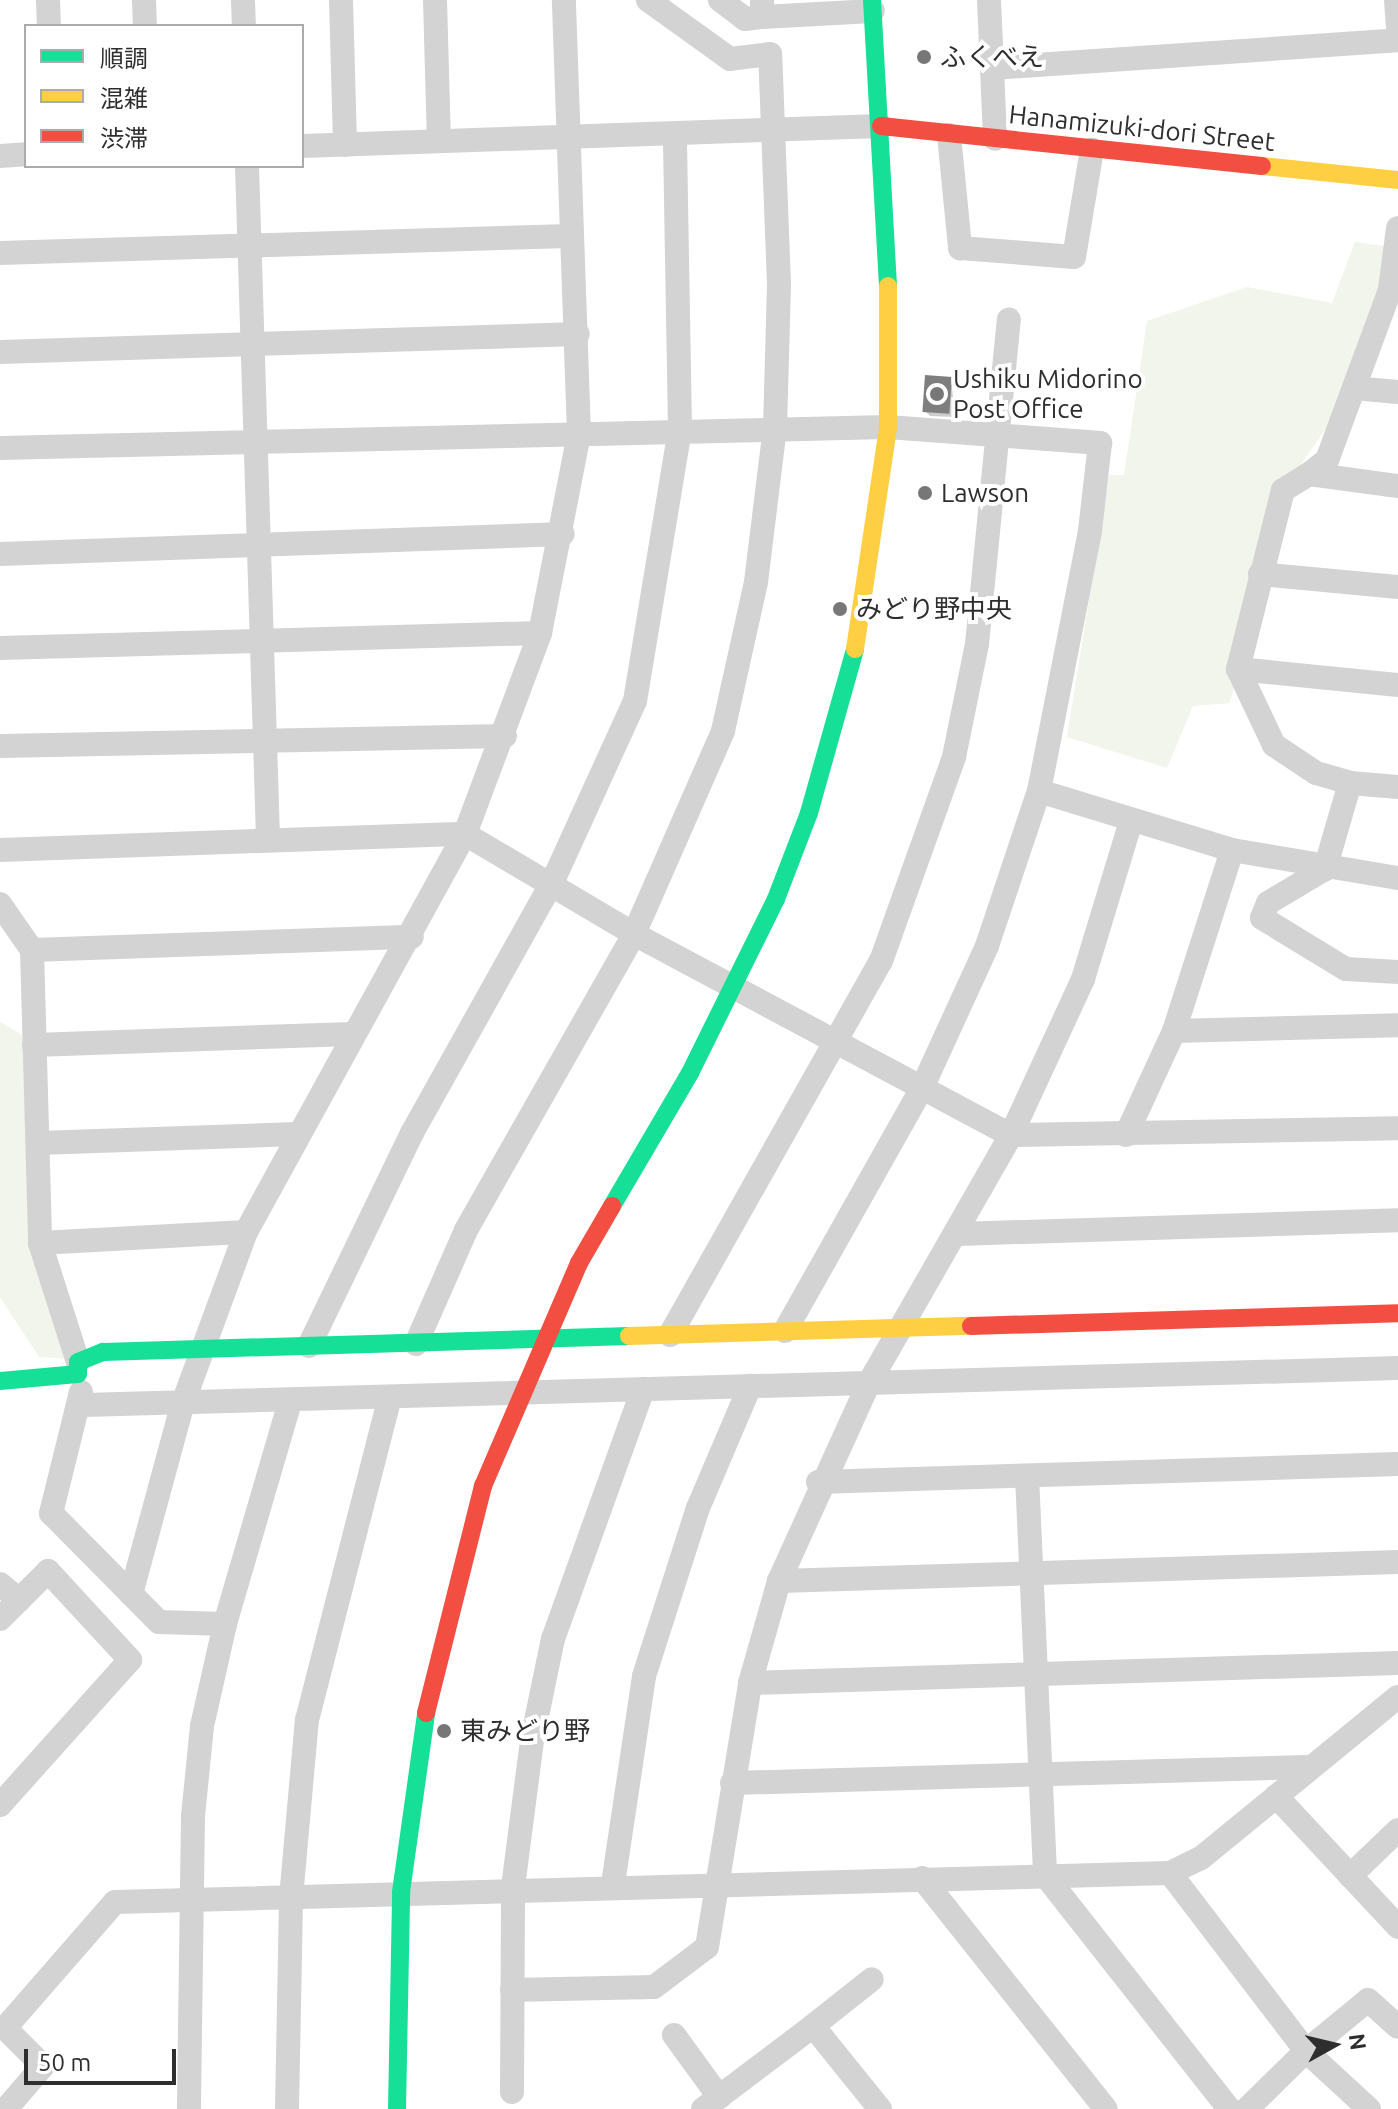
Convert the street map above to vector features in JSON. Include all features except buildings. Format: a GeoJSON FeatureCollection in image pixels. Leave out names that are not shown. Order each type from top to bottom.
{"type":"FeatureCollection","features":[{"type":"Feature","properties":{"kind":"street"},"geometry":{"type":"LineString","coordinates":[[48,0],[49,24]]}},
{"type":"Feature","properties":{"kind":"street"},"geometry":{"type":"LineString","coordinates":[[144,0],[145,24]]}},
{"type":"Feature","properties":{"kind":"street"},"geometry":{"type":"LineString","coordinates":[[243,0],[244,24]]}},
{"type":"Feature","properties":{"kind":"street"},"geometry":{"type":"LineString","coordinates":[[341,0],[345,145]]}},
{"type":"Feature","properties":{"kind":"street"},"geometry":{"type":"LineString","coordinates":[[435,0],[439,141]]}},
{"type":"Feature","properties":{"kind":"street"},"geometry":{"type":"LineString","coordinates":[[131,1594],[183,1403],[246,1232],[352,1034],[412,937],[465,834],[505,736],[540,633],[563,534],[579,434],[578,334],[570,236],[570,138],[564,0]]}},
{"type":"Feature","properties":{"kind":"street"},"geometry":{"type":"LineString","coordinates":[[416,1344],[466,1230],[634,934],[723,731],[756,582],[775,428],[779,284],[769,129],[770,54],[730,59],[648,0]]}},
{"type":"Feature","properties":{"kind":"street"},"geometry":{"type":"LineString","coordinates":[[397,2109],[401,1892],[437,1649],[518,1393],[735,984],[809,813],[834,731],[878,528],[888,427],[881,126],[872,6],[762,9],[745,19],[720,0]]}},
{"type":"Feature","properties":{"kind":"street"},"geometry":{"type":"LineString","coordinates":[[989,0],[995,139]]}},
{"type":"Feature","properties":{"kind":"street"},"geometry":{"type":"LineString","coordinates":[[1396,0],[1398,26]]}},
{"type":"Feature","properties":{"kind":"street"},"geometry":{"type":"LineString","coordinates":[[992,68],[1398,40]]}},
{"type":"Feature","properties":{"kind":"street"},"geometry":{"type":"LineString","coordinates":[[304,146],[881,126]]}},
{"type":"Feature","properties":{"kind":"street","name":"Hanamizuki-dori Street"},"geometry":{"type":"LineString","coordinates":[[881,126],[1398,180]]}},
{"type":"Feature","properties":{"kind":"street"},"geometry":{"type":"LineString","coordinates":[[309,1346],[412,1133],[552,883],[635,701],[680,429],[675,135]]}},
{"type":"Feature","properties":{"kind":"street"},"geometry":{"type":"LineString","coordinates":[[949,135],[960,248],[1074,257],[1092,149]]}},
{"type":"Feature","properties":{"kind":"street"},"geometry":{"type":"LineString","coordinates":[[0,156],[24,154]]}},
{"type":"Feature","properties":{"kind":"street"},"geometry":{"type":"LineString","coordinates":[[247,168],[257,444],[255,541],[263,638],[268,839]]}},
{"type":"Feature","properties":{"kind":"street"},"geometry":{"type":"LineString","coordinates":[[1398,228],[1394,291],[1327,460],[1283,490],[1238,669],[1274,745],[1316,773],[1350,783],[1398,787]]}},
{"type":"Feature","properties":{"kind":"street"},"geometry":{"type":"LineString","coordinates":[[0,253],[570,236]]}},
{"type":"Feature","properties":{"kind":"street"},"geometry":{"type":"LineString","coordinates":[[670,1335],[881,961],[954,757],[977,644],[1009,320]]}},
{"type":"Feature","properties":{"kind":"street"},"geometry":{"type":"LineString","coordinates":[[0,352],[578,334]]}},
{"type":"Feature","properties":{"kind":"street"},"geometry":{"type":"LineString","coordinates":[[1354,388],[1398,392]]}},
{"type":"Feature","properties":{"kind":"street"},"geometry":{"type":"LineString","coordinates":[[0,448],[257,444],[680,429],[888,427],[1100,443],[1090,531],[1039,791],[987,946],[922,1088],[785,1331]]}},
{"type":"Feature","properties":{"kind":"street"},"geometry":{"type":"LineString","coordinates":[[1309,474],[1398,486]]}},
{"type":"Feature","properties":{"kind":"street"},"geometry":{"type":"LineString","coordinates":[[0,554],[255,541],[563,534]]}},
{"type":"Feature","properties":{"kind":"street"},"geometry":{"type":"LineString","coordinates":[[1260,574],[1398,587]]}},
{"type":"Feature","properties":{"kind":"street"},"geometry":{"type":"LineString","coordinates":[[0,648],[263,638],[540,633]]}},
{"type":"Feature","properties":{"kind":"street"},"geometry":{"type":"LineString","coordinates":[[1238,669],[1398,685]]}},
{"type":"Feature","properties":{"kind":"street"},"geometry":{"type":"LineString","coordinates":[[0,746],[267,738],[505,736]]}},
{"type":"Feature","properties":{"kind":"street"},"geometry":{"type":"LineString","coordinates":[[1350,783],[1325,869],[1268,903],[1262,918],[1346,969],[1398,972]]}},
{"type":"Feature","properties":{"kind":"street"},"geometry":{"type":"LineString","coordinates":[[1039,791],[1232,850],[1325,869],[1398,878]]}},
{"type":"Feature","properties":{"kind":"street"},"geometry":{"type":"LineString","coordinates":[[512,1990],[654,1987],[707,1947],[750,1683],[779,1581],[818,1482],[869,1383],[958,1234],[1011,1135],[1083,979],[1131,821]]}},
{"type":"Feature","properties":{"kind":"street"},"geometry":{"type":"LineString","coordinates":[[0,850],[465,834],[634,934],[735,984],[1011,1135],[1398,1128]]}},
{"type":"Feature","properties":{"kind":"street"},"geometry":{"type":"LineString","coordinates":[[1126,1135],[1174,1031],[1232,850]]}},
{"type":"Feature","properties":{"kind":"street"},"geometry":{"type":"LineString","coordinates":[[0,904],[32,950],[40,1243],[78,1368],[83,1405],[51,1513],[159,1622],[225,1624]]}},
{"type":"Feature","properties":{"kind":"street"},"geometry":{"type":"LineString","coordinates":[[32,950],[412,937]]}},
{"type":"Feature","properties":{"kind":"street"},"geometry":{"type":"LineString","coordinates":[[1174,1031],[1398,1025]]}},
{"type":"Feature","properties":{"kind":"street"},"geometry":{"type":"LineString","coordinates":[[34,1045],[352,1034]]}},
{"type":"Feature","properties":{"kind":"street"},"geometry":{"type":"LineString","coordinates":[[39,1143],[297,1134]]}},
{"type":"Feature","properties":{"kind":"street"},"geometry":{"type":"LineString","coordinates":[[958,1234],[1398,1220]]}},
{"type":"Feature","properties":{"kind":"street"},"geometry":{"type":"LineString","coordinates":[[40,1243],[246,1232]]}},
{"type":"Feature","properties":{"kind":"street"},"geometry":{"type":"LineString","coordinates":[[0,1381],[78,1368],[103,1352],[1398,1313]]}},
{"type":"Feature","properties":{"kind":"street"},"geometry":{"type":"LineString","coordinates":[[83,1405],[1398,1368]]}},
{"type":"Feature","properties":{"kind":"street"},"geometry":{"type":"LineString","coordinates":[[613,1884],[644,1676],[698,1508],[750,1386]]}},
{"type":"Feature","properties":{"kind":"street"},"geometry":{"type":"LineString","coordinates":[[512,2092],[513,1887],[553,1639],[643,1389]]}},
{"type":"Feature","properties":{"kind":"street"},"geometry":{"type":"LineString","coordinates":[[287,2109],[291,1898],[307,1720],[390,1397]]}},
{"type":"Feature","properties":{"kind":"street"},"geometry":{"type":"LineString","coordinates":[[189,2109],[189,1897],[202,1726],[225,1624],[290,1401]]}},
{"type":"Feature","properties":{"kind":"street"},"geometry":{"type":"LineString","coordinates":[[818,1482],[1398,1464]]}},
{"type":"Feature","properties":{"kind":"street"},"geometry":{"type":"LineString","coordinates":[[1027,1476],[1038,1774],[1045,1875],[1229,2109]]}},
{"type":"Feature","properties":{"kind":"street"},"geometry":{"type":"LineString","coordinates":[[779,1581],[1398,1562]]}},
{"type":"Feature","properties":{"kind":"street"},"geometry":{"type":"LineString","coordinates":[[0,1619],[48,1571],[130,1660],[0,1805]]}},
{"type":"Feature","properties":{"kind":"street"},"geometry":{"type":"LineString","coordinates":[[0,1584],[19,1600]]}},
{"type":"Feature","properties":{"kind":"street"},"geometry":{"type":"LineString","coordinates":[[750,1683],[1398,1663]]}},
{"type":"Feature","properties":{"kind":"street"},"geometry":{"type":"LineString","coordinates":[[6,2109],[43,2066],[2,2026],[115,1902],[189,1897],[291,1898],[717,1881],[1170,1873],[1201,1858],[1307,1767],[1398,1697]]}},
{"type":"Feature","properties":{"kind":"street"},"geometry":{"type":"LineString","coordinates":[[732,1783],[1307,1767]]}},
{"type":"Feature","properties":{"kind":"street"},"geometry":{"type":"LineString","coordinates":[[1276,1796],[1398,1927]]}},
{"type":"Feature","properties":{"kind":"street"},"geometry":{"type":"LineString","coordinates":[[1350,1876],[1398,1830]]}},
{"type":"Feature","properties":{"kind":"street"},"geometry":{"type":"LineString","coordinates":[[1170,1873],[1306,2051],[1369,2109]]}},
{"type":"Feature","properties":{"kind":"street"},"geometry":{"type":"LineString","coordinates":[[922,1878],[1102,2108]]}},
{"type":"Feature","properties":{"kind":"street"},"geometry":{"type":"LineString","coordinates":[[674,2035],[711,2103],[872,1979]]}},
{"type":"Feature","properties":{"kind":"street"},"geometry":{"type":"LineString","coordinates":[[1247,2109],[1306,2051],[1368,2000],[1398,2027]]}},
{"type":"Feature","properties":{"kind":"street"},"geometry":{"type":"LineString","coordinates":[[813,2026],[880,2109]]}},
{"type":"Feature","properties":{"kind":"shaded area"},"geometry":{"type":"Polygon","coordinates":[[[1355,242],[1390,247],[1354,388],[1283,490],[1230,703],[1193,706],[1167,768],[1067,737],[1109,475],[1124,475],[1147,321],[1247,287],[1332,303],[1355,242]]]}},
{"type":"Feature","properties":{"kind":"shaded area"},"geometry":{"type":"Polygon","coordinates":[[[0,1022],[24,1036],[69,1359],[39,1357],[0,1297],[0,1022]]]}},
{"type":"Feature","properties":{"kind":"traffic: fast"},"geometry":{"type":"LineString","coordinates":[[872,0],[888,286]]}},
{"type":"Feature","properties":{"kind":"traffic: fast"},"geometry":{"type":"LineString","coordinates":[[612,1206],[690,1073],[776,899],[809,813],[855,649]]}},
{"type":"Feature","properties":{"kind":"traffic: fast"},"geometry":{"type":"LineString","coordinates":[[0,1381],[78,1374],[78,1362],[103,1352],[629,1336]]}},
{"type":"Feature","properties":{"kind":"traffic: fast"},"geometry":{"type":"LineString","coordinates":[[397,2109],[401,1892],[426,1713]]}},
{"type":"Feature","properties":{"kind":"traffic: slow"},"geometry":{"type":"LineString","coordinates":[[1262,166],[1398,180]]}},
{"type":"Feature","properties":{"kind":"traffic: slow"},"geometry":{"type":"LineString","coordinates":[[855,649],[888,427],[888,286]]}},
{"type":"Feature","properties":{"kind":"traffic: slow"},"geometry":{"type":"LineString","coordinates":[[629,1336],[971,1326]]}},
{"type":"Feature","properties":{"kind":"traffic: jam"},"geometry":{"type":"LineString","coordinates":[[881,126],[1262,166]]}},
{"type":"Feature","properties":{"kind":"traffic: jam"},"geometry":{"type":"LineString","coordinates":[[426,1713],[483,1486],[579,1263],[612,1206]]}},
{"type":"Feature","properties":{"kind":"traffic: jam"},"geometry":{"type":"LineString","coordinates":[[971,1326],[1398,1313]]}},
{"type":"Feature","properties":{"kind":"place","name":"ふくべえ"},"geometry":{"type":"Point","coordinates":[924,57]}},
{"type":"Feature","properties":{"kind":"place","name":"Ushiku Midorino Post Office"},"geometry":{"type":"Point","coordinates":[937,394]}},
{"type":"Feature","properties":{"kind":"place","name":"Lawson"},"geometry":{"type":"Point","coordinates":[925,493]}},
{"type":"Feature","properties":{"kind":"place","name":"みどり野中央"},"geometry":{"type":"Point","coordinates":[840,609]}},
{"type":"Feature","properties":{"kind":"place","name":"東みどり野"},"geometry":{"type":"Point","coordinates":[444,1731]}}]}
